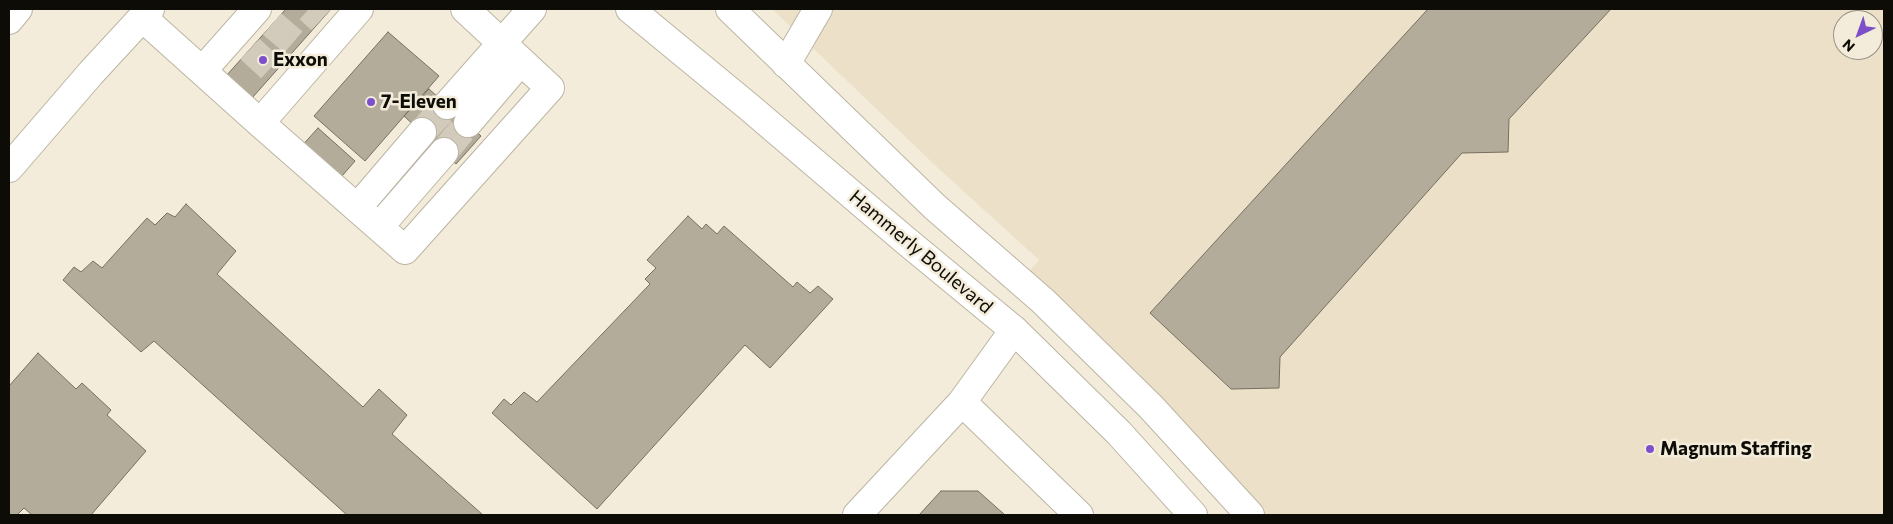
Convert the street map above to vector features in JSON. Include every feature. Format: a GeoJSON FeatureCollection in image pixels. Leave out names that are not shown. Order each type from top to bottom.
{"type":"FeatureCollection","features":[{"type":"Feature","properties":{"kind":"main road"},"geometry":{"type":"LineString","coordinates":[[9,20],[18,9]]}},
{"type":"Feature","properties":{"kind":"main road"},"geometry":{"type":"LineString","coordinates":[[260,123],[284,79],[306,53],[329,27],[358,9]]}},
{"type":"Feature","properties":{"kind":"main road"},"geometry":{"type":"LineString","coordinates":[[9,168],[146,13],[202,71],[405,250],[550,88],[465,9]]}},
{"type":"Feature","properties":{"kind":"main road"},"geometry":{"type":"LineString","coordinates":[[447,105],[532,9]]}},
{"type":"Feature","properties":{"kind":"main road","name":"Hammerly Boulevard"},"geometry":{"type":"LineString","coordinates":[[630,9],[750,107],[904,240],[1014,330],[1119,433],[1192,515]]}},
{"type":"Feature","properties":{"kind":"main road"},"geometry":{"type":"LineString","coordinates":[[730,9],[935,208],[1043,301],[1151,407],[1248,514]]}},
{"type":"Feature","properties":{"kind":"main road"},"geometry":{"type":"LineString","coordinates":[[786,64],[818,9]]}},
{"type":"Feature","properties":{"kind":"main road"},"geometry":{"type":"LineString","coordinates":[[202,71],[243,41],[262,14]]}},
{"type":"Feature","properties":{"kind":"main road"},"geometry":{"type":"LineString","coordinates":[[468,123],[521,61]]}},
{"type":"Feature","properties":{"kind":"main road"},"geometry":{"type":"LineString","coordinates":[[357,208],[422,132]]}},
{"type":"Feature","properties":{"kind":"main road"},"geometry":{"type":"LineString","coordinates":[[379,227],[444,152]]}},
{"type":"Feature","properties":{"kind":"main road"},"geometry":{"type":"LineString","coordinates":[[858,515],[962,402],[1014,330]]}},
{"type":"Feature","properties":{"kind":"main road"},"geometry":{"type":"LineString","coordinates":[[962,402],[1079,515]]}},
{"type":"Feature","properties":{"kind":"shaded area"},"geometry":{"type":"Polygon","coordinates":[[[772,9],[1884,9],[1884,515],[1250,515],[1020,282],[1039,260],[939,169],[772,9]]]}},
{"type":"Feature","properties":{"kind":"building","name":"Exxon"},"geometry":{"type":"Polygon","coordinates":[[[286,9],[331,9],[252,98],[226,76],[286,9]]]}},
{"type":"Feature","properties":{"kind":"building"},"geometry":{"type":"Polygon","coordinates":[[[1428,9],[1611,9],[1509,119],[1508,152],[1462,153],[1280,357],[1279,388],[1231,389],[1150,313],[1428,9]]]}},
{"type":"Feature","properties":{"kind":"building","name":"7-Eleven"},"geometry":{"type":"Polygon","coordinates":[[[388,32],[439,76],[365,161],[314,116],[388,32]]]}},
{"type":"Feature","properties":{"kind":"building"},"geometry":{"type":"Polygon","coordinates":[[[429,89],[481,136],[456,164],[404,116],[429,89]]]}},
{"type":"Feature","properties":{"kind":"building"},"geometry":{"type":"Polygon","coordinates":[[[318,128],[355,161],[336,183],[299,149],[318,128]]]}},
{"type":"Feature","properties":{"kind":"building"},"geometry":{"type":"Polygon","coordinates":[[[186,204],[236,251],[217,274],[363,407],[379,389],[407,415],[392,434],[483,515],[347,515],[154,341],[141,352],[63,280],[74,267],[81,272],[93,261],[102,268],[147,218],[155,225],[167,213],[175,217],[186,204]]]}},
{"type":"Feature","properties":{"kind":"building"},"geometry":{"type":"Polygon","coordinates":[[[688,216],[702,229],[706,224],[717,234],[724,226],[793,287],[797,282],[810,293],[818,286],[833,299],[770,368],[745,345],[597,509],[492,413],[504,399],[511,405],[524,392],[537,402],[650,284],[645,279],[656,268],[647,260],[688,216]]]}},
{"type":"Feature","properties":{"kind":"building"},"geometry":{"type":"Polygon","coordinates":[[[38,353],[76,389],[82,383],[111,410],[107,415],[146,451],[91,515],[32,515],[24,508],[17,515],[9,515],[9,386],[38,353]]]}},
{"type":"Feature","properties":{"kind":"building"},"geometry":{"type":"Polygon","coordinates":[[[941,491],[978,491],[1005,515],[919,515],[941,491]]]}},
{"type":"Feature","properties":{"kind":"tunnel"},"geometry":{"type":"LineString","coordinates":[[309,9],[321,20]]}},
{"type":"Feature","properties":{"kind":"tunnel"},"geometry":{"type":"LineString","coordinates":[[272,24],[298,46]]}},
{"type":"Feature","properties":{"kind":"tunnel"},"geometry":{"type":"LineString","coordinates":[[250,49],[275,72]]}},
{"type":"Feature","properties":{"kind":"tunnel"},"geometry":{"type":"LineString","coordinates":[[422,132],[447,105]]}},
{"type":"Feature","properties":{"kind":"tunnel"},"geometry":{"type":"LineString","coordinates":[[444,152],[468,123]]}},
{"type":"Feature","properties":{"kind":"place","name":"Exxon"},"geometry":{"type":"Point","coordinates":[263,60]}},
{"type":"Feature","properties":{"kind":"place","name":"7-Eleven"},"geometry":{"type":"Point","coordinates":[371,102]}},
{"type":"Feature","properties":{"kind":"place","name":"Magnum Staffing"},"geometry":{"type":"Point","coordinates":[1650,449]}}]}
